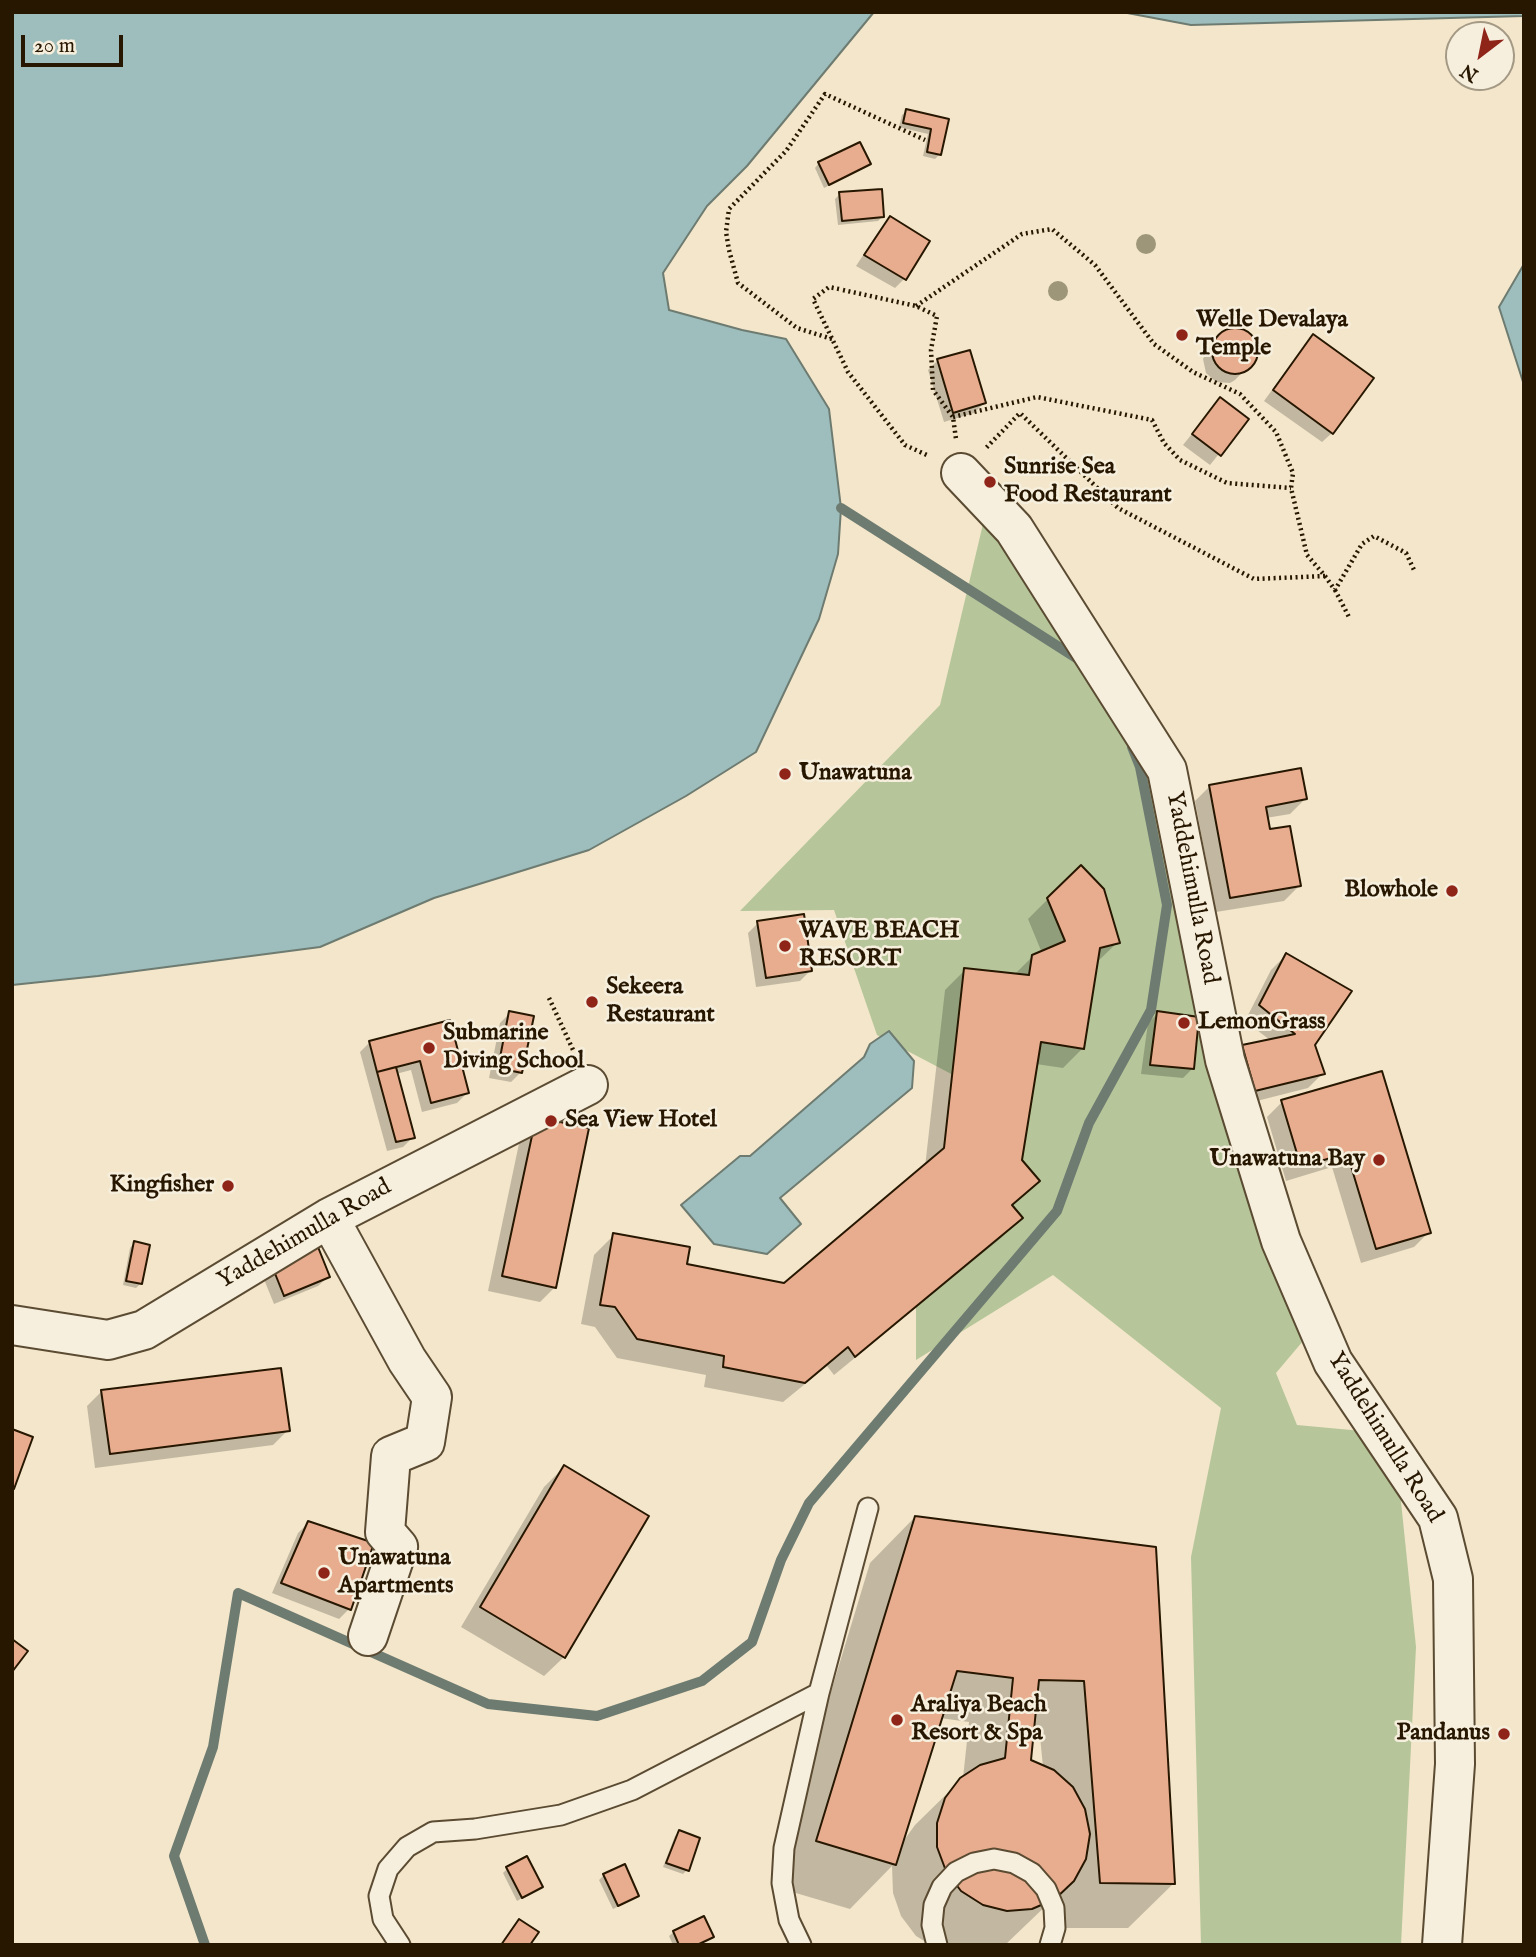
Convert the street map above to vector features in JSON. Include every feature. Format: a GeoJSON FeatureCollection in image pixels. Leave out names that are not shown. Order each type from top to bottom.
{"type":"FeatureCollection","features":[{"type":"Feature","properties":{"kind":"street","name":"Yaddehimulla Road"},"geometry":{"type":"LineString","coordinates":[[961,473],[1014,529],[1167,770],[1225,1059],[1281,1241],[1333,1362],[1438,1518],[1453,1579],[1455,1738],[1442,1945]]}},
{"type":"Feature","properties":{"kind":"street","name":"Yaddehimulla Road"},"geometry":{"type":"LineString","coordinates":[[12,1325],[108,1340],[144,1330],[329,1217],[588,1085]]}},
{"type":"Feature","properties":{"kind":"street"},"geometry":{"type":"LineString","coordinates":[[329,1217],[407,1360],[432,1397],[425,1442],[391,1456],[385,1532],[398,1547],[368,1636]]}},
{"type":"Feature","properties":{"kind":"lane"},"geometry":{"type":"LineString","coordinates":[[801,1945],[789,1920],[782,1883],[784,1848],[820,1693],[869,1508]]}},
{"type":"Feature","properties":{"kind":"lane"},"geometry":{"type":"LineString","coordinates":[[400,1945],[383,1919],[379,1896],[388,1869],[407,1847],[433,1832],[475,1829],[561,1815],[632,1790],[820,1693]]}},
{"type":"Feature","properties":{"kind":"lane"},"geometry":{"type":"LineString","coordinates":[[937,1945],[932,1925],[934,1905],[942,1886],[956,1872],[974,1863],[994,1860],[1014,1863],[1032,1873],[1046,1889],[1054,1908],[1055,1928],[1050,1945]]}},
{"type":"Feature","properties":{"kind":"path"},"geometry":{"type":"LineString","coordinates":[[832,339],[797,328],[738,283],[726,232],[729,209],[786,151],[825,94],[925,140]]}},
{"type":"Feature","properties":{"kind":"path"},"geometry":{"type":"LineString","coordinates":[[916,306],[1022,234],[1052,229],[1095,265],[1154,344],[1193,372],[1240,394],[1276,432],[1293,473],[1291,488],[1307,555],[1335,590],[1349,617]]}},
{"type":"Feature","properties":{"kind":"path"},"geometry":{"type":"LineString","coordinates":[[829,287],[916,306],[937,316],[931,350],[933,390],[953,417],[961,473],[905,445],[848,372],[813,299],[829,287]]}},
{"type":"Feature","properties":{"kind":"path"},"geometry":{"type":"LineString","coordinates":[[953,417],[1037,397],[1152,420],[1164,443],[1180,460],[1192,466],[1227,483],[1291,488]]}},
{"type":"Feature","properties":{"kind":"path"},"geometry":{"type":"LineString","coordinates":[[961,473],[1020,413],[1118,508],[1254,579],[1325,576]]}},
{"type":"Feature","properties":{"kind":"path"},"geometry":{"type":"LineString","coordinates":[[1335,590],[1362,544],[1374,536],[1406,553],[1414,570]]}},
{"type":"Feature","properties":{"kind":"path"},"geometry":{"type":"LineString","coordinates":[[549,998],[588,1085]]}},
{"type":"Feature","properties":{"kind":"green space"},"geometry":{"type":"Polygon","coordinates":[[[988,503],[1148,756],[1235,1159],[1303,1341],[1276,1373],[1297,1425],[1362,1431],[1400,1492],[1416,1647],[1401,1945],[1201,1945],[1191,1557],[1221,1408],[1053,1275],[916,1360],[916,1276],[997,1098],[877,1035],[834,910],[740,911],[940,705],[988,503]]]}},
{"type":"Feature","properties":{"kind":"water"},"geometry":{"type":"Polygon","coordinates":[[[12,12],[874,12],[747,166],[707,206],[663,273],[669,310],[786,339],[829,409],[841,508],[838,554],[819,619],[756,752],[686,796],[589,850],[434,898],[320,947],[12,985],[12,12]]]}},
{"type":"Feature","properties":{"kind":"water"},"geometry":{"type":"Polygon","coordinates":[[[1122,12],[1524,12],[1524,16],[1191,25],[1122,12]]]}},
{"type":"Feature","properties":{"kind":"water"},"geometry":{"type":"Polygon","coordinates":[[[1524,264],[1524,385],[1499,307],[1524,264]]]}},
{"type":"Feature","properties":{"kind":"water"},"geometry":{"type":"Polygon","coordinates":[[[889,1031],[914,1061],[912,1088],[780,1198],[801,1224],[767,1254],[714,1244],[681,1205],[740,1156],[750,1156],[864,1057],[870,1044],[889,1031]]]}},
{"type":"Feature","properties":{"kind":"building"},"geometry":{"type":"Polygon","coordinates":[[[906,109],[949,119],[941,155],[927,152],[931,129],[903,123],[906,109]]]}},
{"type":"Feature","properties":{"kind":"building"},"geometry":{"type":"Polygon","coordinates":[[[860,142],[871,164],[829,185],[818,162],[860,142]]]}},
{"type":"Feature","properties":{"kind":"building"},"geometry":{"type":"Polygon","coordinates":[[[882,189],[884,217],[842,221],[839,192],[882,189]]]}},
{"type":"Feature","properties":{"kind":"building"},"geometry":{"type":"Polygon","coordinates":[[[890,216],[930,241],[906,280],[864,255],[890,216]]]}},
{"type":"Feature","properties":{"kind":"building"},"geometry":{"type":"Polygon","coordinates":[[[1235,328],[1251,335],[1258,351],[1251,367],[1235,374],[1219,367],[1212,351],[1219,335],[1235,328]]]}},
{"type":"Feature","properties":{"kind":"building"},"geometry":{"type":"Polygon","coordinates":[[[1313,334],[1374,378],[1333,434],[1273,390],[1313,334]]]}},
{"type":"Feature","properties":{"kind":"building"},"geometry":{"type":"Polygon","coordinates":[[[970,350],[986,403],[953,413],[937,359],[970,350]]]}},
{"type":"Feature","properties":{"kind":"building"},"geometry":{"type":"Polygon","coordinates":[[[1220,397],[1249,419],[1221,456],[1192,434],[1220,397]]]}},
{"type":"Feature","properties":{"kind":"building"},"geometry":{"type":"Polygon","coordinates":[[[1301,768],[1307,799],[1266,807],[1270,829],[1290,826],[1301,886],[1230,898],[1209,785],[1301,768]]]}},
{"type":"Feature","properties":{"kind":"building"},"geometry":{"type":"Polygon","coordinates":[[[1081,865],[1104,889],[1120,943],[1100,948],[1084,1049],[1041,1042],[1022,1160],[1040,1181],[1012,1205],[1023,1218],[855,1357],[848,1347],[805,1383],[723,1367],[724,1356],[637,1339],[615,1307],[600,1305],[613,1233],[690,1247],[687,1264],[784,1283],[944,1148],[964,968],[1029,975],[1032,955],[1065,941],[1047,898],[1081,865]]]}},
{"type":"Feature","properties":{"kind":"building","name":"WAVE BEACH RESORT"},"geometry":{"type":"Polygon","coordinates":[[[804,914],[812,971],[766,978],[757,921],[804,914]]]}},
{"type":"Feature","properties":{"kind":"building"},"geometry":{"type":"Polygon","coordinates":[[[1286,953],[1352,991],[1315,1045],[1325,1074],[1255,1091],[1242,1045],[1295,1034],[1259,1005],[1286,953]]]}},
{"type":"Feature","properties":{"kind":"building"},"geometry":{"type":"Polygon","coordinates":[[[509,1011],[534,1016],[522,1073],[498,1068],[509,1011]]]}},
{"type":"Feature","properties":{"kind":"building"},"geometry":{"type":"Polygon","coordinates":[[[1157,1011],[1199,1017],[1194,1069],[1150,1065],[1157,1011]]]}},
{"type":"Feature","properties":{"kind":"building"},"geometry":{"type":"Polygon","coordinates":[[[450,1020],[469,1093],[431,1103],[420,1061],[377,1072],[369,1041],[450,1020]]]}},
{"type":"Feature","properties":{"kind":"building"},"geometry":{"type":"Polygon","coordinates":[[[396,1067],[415,1138],[396,1142],[377,1072],[396,1067]]]}},
{"type":"Feature","properties":{"kind":"building","name":"Unawatuna Bay"},"geometry":{"type":"Polygon","coordinates":[[[1382,1071],[1431,1233],[1376,1249],[1347,1153],[1301,1167],[1281,1100],[1382,1071]]]}},
{"type":"Feature","properties":{"kind":"building"},"geometry":{"type":"Polygon","coordinates":[[[536,1117],[589,1128],[556,1288],[502,1276],[536,1117]]]}},
{"type":"Feature","properties":{"kind":"building"},"geometry":{"type":"Polygon","coordinates":[[[134,1241],[150,1245],[142,1284],[126,1281],[134,1241]]]}},
{"type":"Feature","properties":{"kind":"building"},"geometry":{"type":"Polygon","coordinates":[[[316,1242],[330,1277],[284,1296],[270,1261],[316,1242]]]}},
{"type":"Feature","properties":{"kind":"building"},"geometry":{"type":"Polygon","coordinates":[[[281,1368],[290,1431],[110,1454],[101,1390],[281,1368]]]}},
{"type":"Feature","properties":{"kind":"building"},"geometry":{"type":"Polygon","coordinates":[[[12,1429],[33,1437],[14,1489],[12,1488],[12,1429]]]}},
{"type":"Feature","properties":{"kind":"building"},"geometry":{"type":"Polygon","coordinates":[[[564,1465],[649,1516],[565,1658],[480,1607],[564,1465]]]}},
{"type":"Feature","properties":{"kind":"building","name":"Araliya Beach Resort & Spa"},"geometry":{"type":"Polygon","coordinates":[[[915,1516],[1156,1547],[1175,1884],[1100,1883],[1084,1681],[1039,1680],[1031,1760],[1054,1770],[1073,1787],[1085,1809],[1090,1834],[1086,1859],[1074,1881],[1055,1899],[1032,1909],[1007,1911],[983,1905],[961,1891],[946,1871],[937,1847],[937,1823],[945,1798],[960,1778],[980,1765],[1005,1758],[1013,1678],[957,1671],[896,1865],[816,1841],[915,1516]]]}},
{"type":"Feature","properties":{"kind":"building","name":"Unawatuna Apartments"},"geometry":{"type":"Polygon","coordinates":[[[308,1521],[374,1543],[351,1610],[281,1583],[308,1521]]]}},
{"type":"Feature","properties":{"kind":"building"},"geometry":{"type":"Polygon","coordinates":[[[12,1639],[28,1651],[12,1672],[12,1639]]]}},
{"type":"Feature","properties":{"kind":"building"},"geometry":{"type":"Polygon","coordinates":[[[679,1830],[700,1838],[689,1871],[666,1863],[679,1830]]]}},
{"type":"Feature","properties":{"kind":"building"},"geometry":{"type":"Polygon","coordinates":[[[527,1856],[543,1887],[522,1898],[506,1867],[527,1856]]]}},
{"type":"Feature","properties":{"kind":"building"},"geometry":{"type":"Polygon","coordinates":[[[625,1864],[639,1896],[618,1906],[603,1874],[625,1864]]]}},
{"type":"Feature","properties":{"kind":"building"},"geometry":{"type":"Polygon","coordinates":[[[704,1916],[714,1937],[697,1945],[679,1945],[673,1931],[704,1916]]]}},
{"type":"Feature","properties":{"kind":"building"},"geometry":{"type":"Polygon","coordinates":[[[519,1919],[539,1932],[530,1945],[501,1945],[519,1919]]]}},
{"type":"Feature","properties":{"kind":"waterway"},"geometry":{"type":"LineString","coordinates":[[841,508],[1081,661]]}},
{"type":"Feature","properties":{"kind":"waterway"},"geometry":{"type":"LineString","coordinates":[[205,1945],[174,1856],[213,1747],[238,1593],[488,1704],[597,1716],[702,1681],[752,1642],[781,1560],[809,1503],[1057,1211],[1089,1123],[1151,1010],[1167,905],[1140,767],[1132,747]]}},
{"type":"Feature","properties":{"kind":"place","name":"Welle Devalaya Temple"},"geometry":{"type":"Point","coordinates":[1182,335]}},
{"type":"Feature","properties":{"kind":"place","name":"Sunrise Sea Food Restaurant"},"geometry":{"type":"Point","coordinates":[990,482]}},
{"type":"Feature","properties":{"kind":"place","name":"Unawatuna"},"geometry":{"type":"Point","coordinates":[785,774]}},
{"type":"Feature","properties":{"kind":"place","name":"Blowhole"},"geometry":{"type":"Point","coordinates":[1452,891]}},
{"type":"Feature","properties":{"kind":"place","name":"WAVE BEACH RESORT"},"geometry":{"type":"Point","coordinates":[785,946]}},
{"type":"Feature","properties":{"kind":"place","name":"Sekeera Restaurant"},"geometry":{"type":"Point","coordinates":[592,1002]}},
{"type":"Feature","properties":{"kind":"place","name":"LemonGrass"},"geometry":{"type":"Point","coordinates":[1184,1023]}},
{"type":"Feature","properties":{"kind":"place","name":"Submarine Diving School"},"geometry":{"type":"Point","coordinates":[429,1048]}},
{"type":"Feature","properties":{"kind":"place","name":"Sea View Hotel"},"geometry":{"type":"Point","coordinates":[551,1121]}},
{"type":"Feature","properties":{"kind":"place","name":"Unawatuna Bay"},"geometry":{"type":"Point","coordinates":[1379,1160]}},
{"type":"Feature","properties":{"kind":"place","name":"Kingfisher"},"geometry":{"type":"Point","coordinates":[228,1186]}},
{"type":"Feature","properties":{"kind":"place","name":"Unawatuna Apartments"},"geometry":{"type":"Point","coordinates":[324,1573]}},
{"type":"Feature","properties":{"kind":"place","name":"Araliya Beach Resort & Spa"},"geometry":{"type":"Point","coordinates":[897,1720]}},
{"type":"Feature","properties":{"kind":"place","name":"Pandanus"},"geometry":{"type":"Point","coordinates":[1504,1734]}}]}
